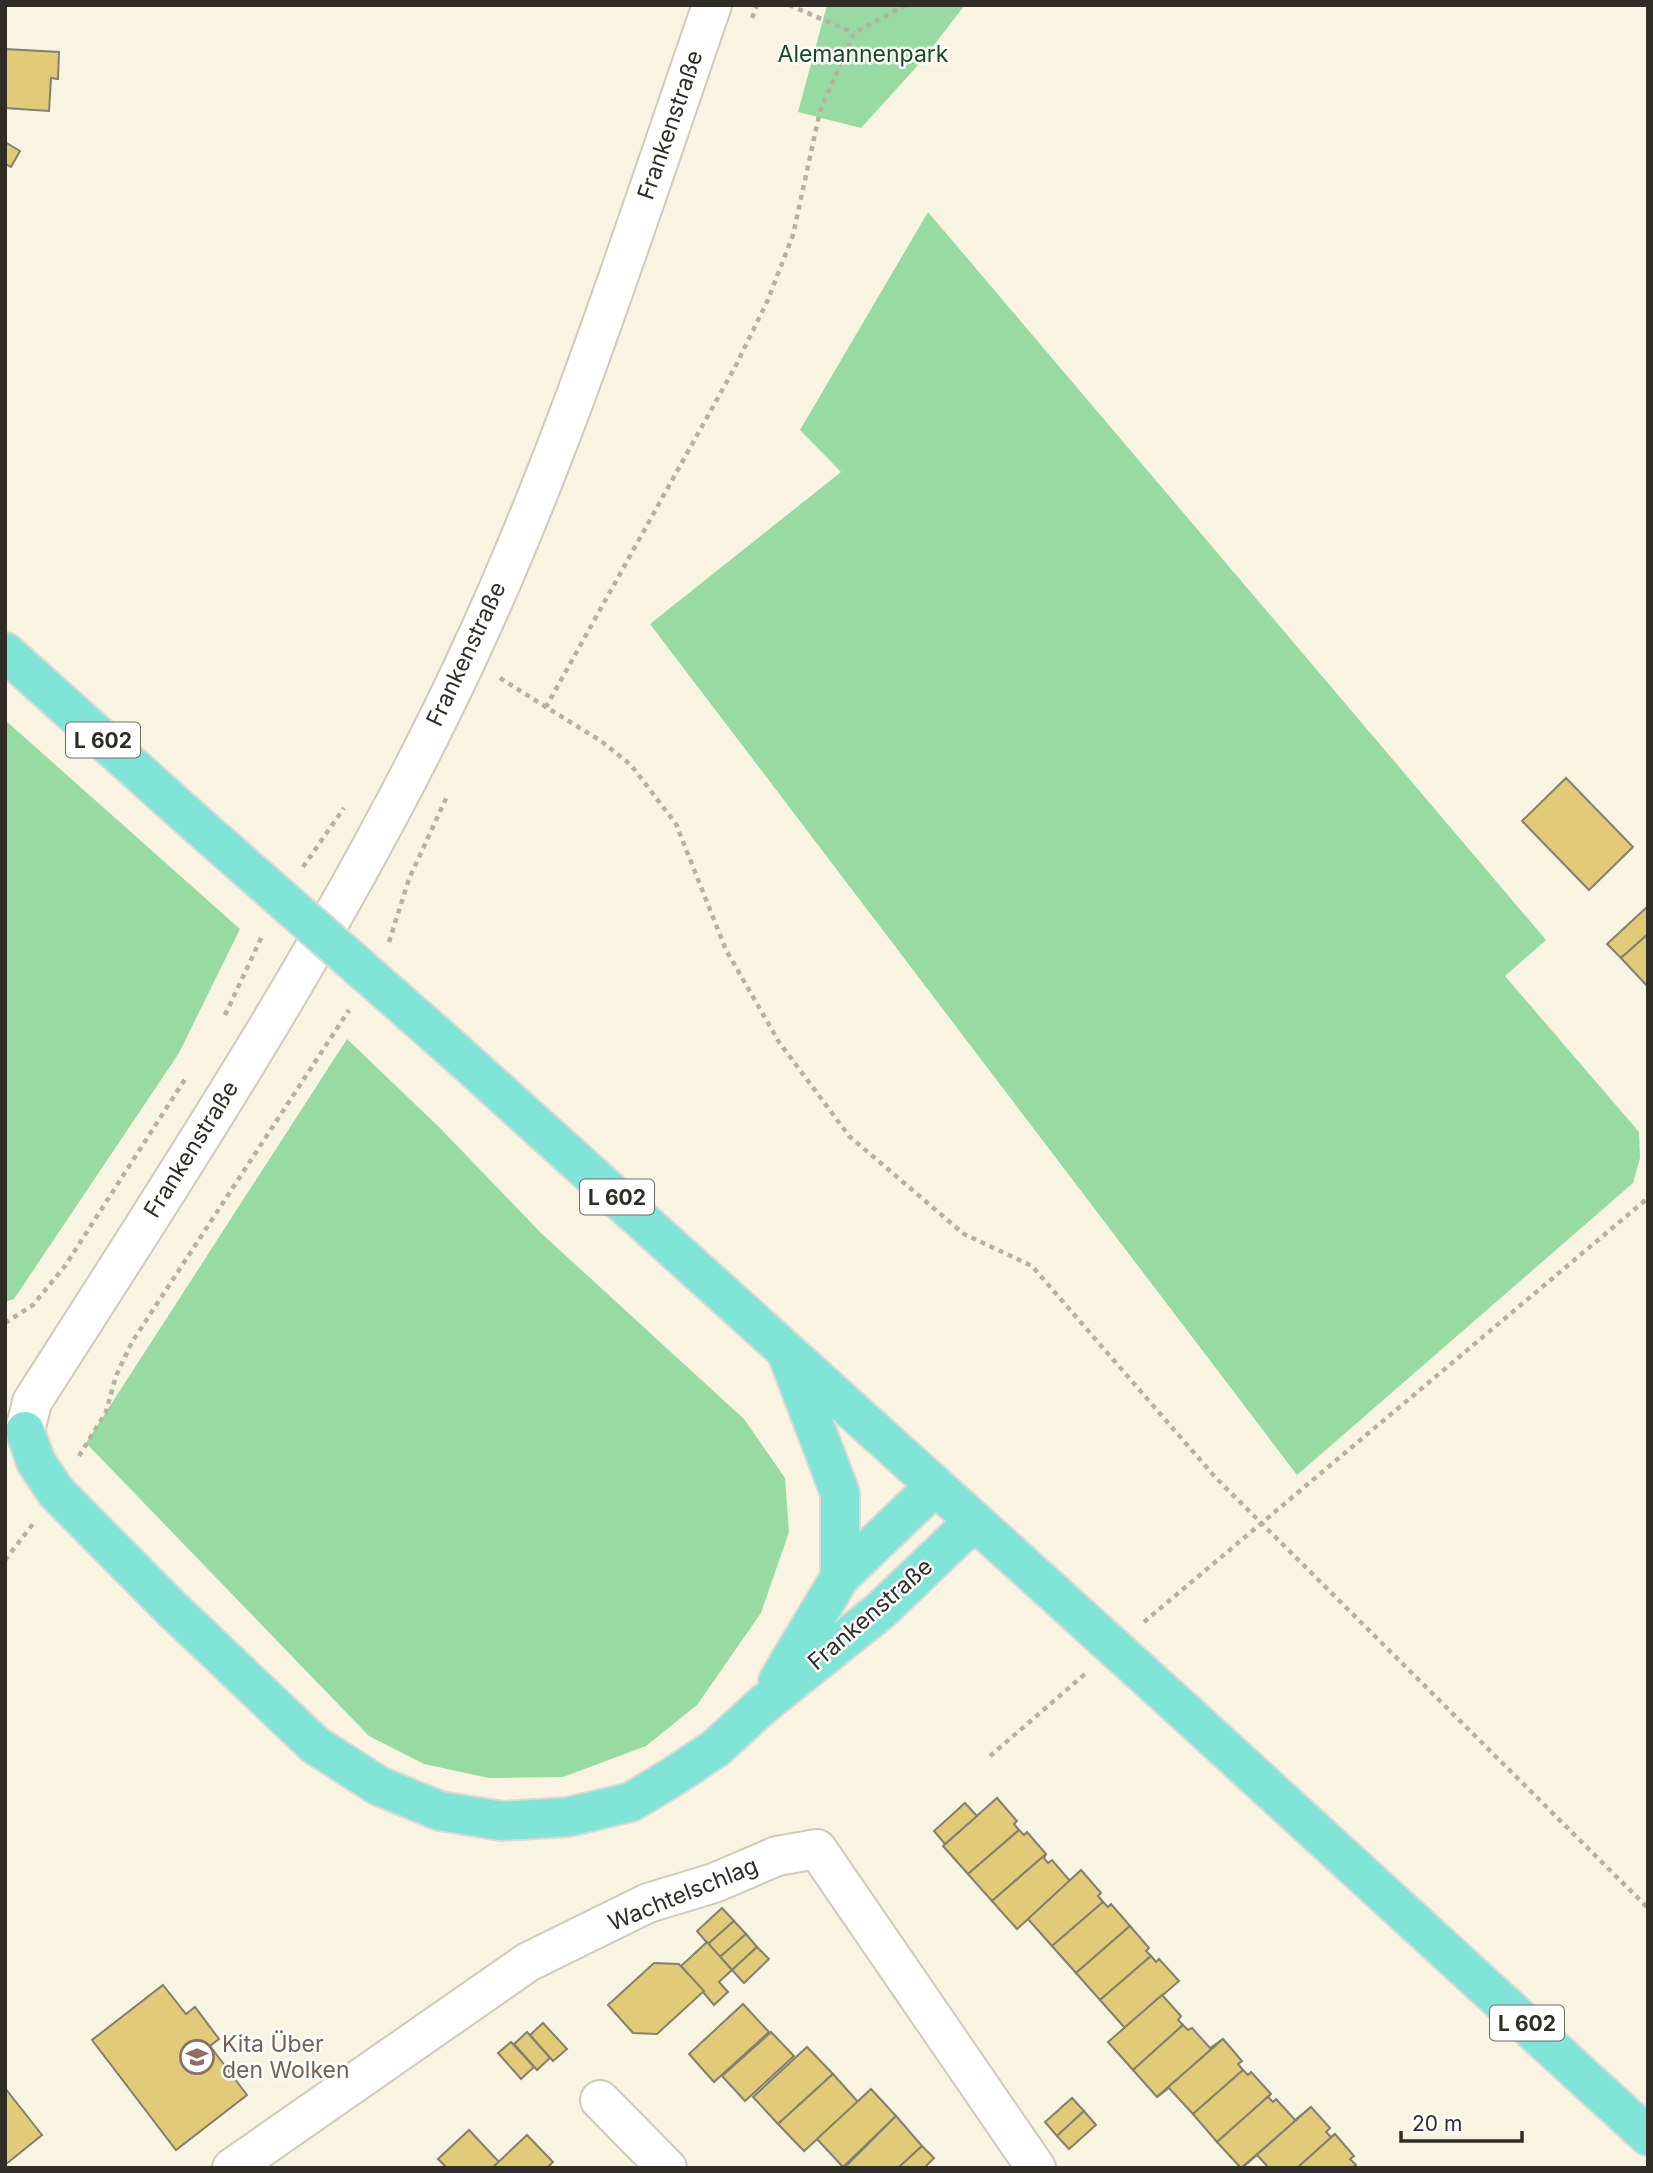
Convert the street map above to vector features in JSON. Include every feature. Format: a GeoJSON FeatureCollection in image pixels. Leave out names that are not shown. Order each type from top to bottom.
{"type":"FeatureCollection","features":[{"type":"Feature","properties":{"kind":"main road","name":"L 602"},"geometry":{"type":"LineString","coordinates":[[5,652],[784,1348],[1648,2136]]}},
{"type":"Feature","properties":{"kind":"main road","name":"L 602"},"geometry":{"type":"LineString","coordinates":[[784,1348],[840,1493],[840,1577]]}},
{"type":"Feature","properties":{"kind":"main road","name":"Frankenstraße"},"geometry":{"type":"LineString","coordinates":[[12,1435],[36,1462],[56,1492],[170,1607],[315,1745],[379,1786],[440,1811],[502,1821],[568,1817],[631,1802],[716,1748],[764,1704],[880,1611],[974,1521]]}},
{"type":"Feature","properties":{"kind":"main road","name":"Frankenstraße"},"geometry":{"type":"LineString","coordinates":[[764,1704],[840,1577],[935,1486]]}},
{"type":"Feature","properties":{"kind":"street","name":"Frankenstraße"},"geometry":{"type":"LineString","coordinates":[[12,1435],[190,1154],[383,827],[465,664],[536,496],[602,322],[712,5]]}},
{"type":"Feature","properties":{"kind":"street","name":"Wachtelschlag"},"geometry":{"type":"LineString","coordinates":[[232,2168],[528,1962],[648,1903],[714,1883],[777,1856],[817,1849],[1036,2168]]}},
{"type":"Feature","properties":{"kind":"street"},"geometry":{"type":"LineString","coordinates":[[600,2100],[667,2168]]}},
{"type":"Feature","properties":{"kind":"path"},"geometry":{"type":"LineString","coordinates":[[789,5],[854,33]]}},
{"type":"Feature","properties":{"kind":"path"},"geometry":{"type":"LineString","coordinates":[[906,5],[854,33],[820,111],[793,235],[767,302],[735,368],[546,706],[601,741],[631,765],[664,806],[676,824],[726,950],[779,1042],[849,1136],[964,1234],[1032,1266],[1215,1477],[1259,1523],[1648,1908]]}},
{"type":"Feature","properties":{"kind":"path"},"geometry":{"type":"LineString","coordinates":[[299,872],[350,799]]}},
{"type":"Feature","properties":{"kind":"path"},"geometry":{"type":"LineString","coordinates":[[221,1023],[264,932]]}},
{"type":"Feature","properties":{"kind":"path"},"geometry":{"type":"LineString","coordinates":[[5,1323],[33,1306],[65,1266],[192,1069]]}},
{"type":"Feature","properties":{"kind":"path"},"geometry":{"type":"LineString","coordinates":[[1259,1523],[1648,1198]]}},
{"type":"Feature","properties":{"kind":"path"},"geometry":{"type":"LineString","coordinates":[[5,1560],[39,1516]]}},
{"type":"Feature","properties":{"kind":"green space","name":"Alemannenpark"},"geometry":{"type":"Polygon","coordinates":[[[827,5],[965,5],[920,63],[861,128],[798,112],[827,5]]]}},
{"type":"Feature","properties":{"kind":"green space"},"geometry":{"type":"Polygon","coordinates":[[[928,212],[1546,940],[1505,976],[1639,1132],[1640,1158],[1633,1183],[1297,1475],[650,624],[841,472],[800,430],[928,212]]]}},
{"type":"Feature","properties":{"kind":"green space"},"geometry":{"type":"Polygon","coordinates":[[[5,720],[240,929],[179,1053],[14,1299],[5,1302],[5,720]]]}},
{"type":"Feature","properties":{"kind":"green space"},"geometry":{"type":"Polygon","coordinates":[[[347,1039],[439,1127],[541,1233],[744,1419],[785,1478],[789,1532],[761,1613],[697,1705],[646,1746],[563,1777],[489,1778],[424,1764],[369,1736],[86,1443],[347,1039]]]}},
{"type":"Feature","properties":{"kind":"building"},"geometry":{"type":"Polygon","coordinates":[[[5,49],[59,52],[58,79],[51,78],[49,111],[5,108],[5,49]]]}},
{"type":"Feature","properties":{"kind":"building"},"geometry":{"type":"Polygon","coordinates":[[[5,142],[20,151],[11,167],[5,164],[5,142]]]}},
{"type":"Feature","properties":{"kind":"building"},"geometry":{"type":"Polygon","coordinates":[[[1566,778],[1633,847],[1589,890],[1522,821],[1566,778]]]}},
{"type":"Feature","properties":{"kind":"building"},"geometry":{"type":"Polygon","coordinates":[[[1648,906],[1648,934],[1621,958],[1607,944],[1648,906]]]}},
{"type":"Feature","properties":{"kind":"building"},"geometry":{"type":"Polygon","coordinates":[[[1648,934],[1648,987],[1621,958],[1648,934]]]}},
{"type":"Feature","properties":{"kind":"building"},"geometry":{"type":"Polygon","coordinates":[[[997,1798],[1017,1821],[1014,1824],[1019,1830],[968,1874],[943,1846],[997,1798]]]}},
{"type":"Feature","properties":{"kind":"building"},"geometry":{"type":"Polygon","coordinates":[[[965,1803],[977,1816],[945,1844],[934,1831],[965,1803]]]}},
{"type":"Feature","properties":{"kind":"building"},"geometry":{"type":"Polygon","coordinates":[[[1019,1830],[1024,1835],[1027,1832],[1046,1854],[992,1901],[968,1874],[1019,1830]]]}},
{"type":"Feature","properties":{"kind":"building"},"geometry":{"type":"Polygon","coordinates":[[[1046,1854],[1044,1858],[1048,1863],[1052,1860],[1070,1881],[1017,1929],[992,1901],[1046,1854]]]}},
{"type":"Feature","properties":{"kind":"building"},"geometry":{"type":"Polygon","coordinates":[[[1081,1870],[1101,1893],[1098,1896],[1103,1902],[1052,1946],[1028,1919],[1081,1870]]]}},
{"type":"Feature","properties":{"kind":"building"},"geometry":{"type":"Polygon","coordinates":[[[1103,1902],[1108,1907],[1111,1904],[1130,1926],[1076,1973],[1052,1946],[1103,1902]]]}},
{"type":"Feature","properties":{"kind":"building"},"geometry":{"type":"Polygon","coordinates":[[[722,1908],[734,1921],[708,1944],[697,1931],[722,1908]]]}},
{"type":"Feature","properties":{"kind":"building"},"geometry":{"type":"Polygon","coordinates":[[[734,1921],[746,1934],[720,1957],[708,1944],[734,1921]]]}},
{"type":"Feature","properties":{"kind":"building"},"geometry":{"type":"Polygon","coordinates":[[[1130,1926],[1149,1948],[1146,1951],[1151,1956],[1100,2000],[1076,1973],[1130,1926]]]}},
{"type":"Feature","properties":{"kind":"building"},"geometry":{"type":"Polygon","coordinates":[[[746,1934],[757,1947],[732,1970],[720,1957],[746,1934]]]}},
{"type":"Feature","properties":{"kind":"building"},"geometry":{"type":"Polygon","coordinates":[[[707,1942],[732,1970],[719,1982],[728,1992],[714,2005],[681,1966],[707,1942]]]}},
{"type":"Feature","properties":{"kind":"building"},"geometry":{"type":"Polygon","coordinates":[[[757,1947],[769,1959],[744,1983],[732,1970],[757,1947]]]}},
{"type":"Feature","properties":{"kind":"building"},"geometry":{"type":"Polygon","coordinates":[[[1151,1956],[1156,1962],[1159,1959],[1179,1981],[1125,2028],[1100,2000],[1151,1956]]]}},
{"type":"Feature","properties":{"kind":"building"},"geometry":{"type":"Polygon","coordinates":[[[654,1963],[679,1964],[704,1991],[657,2034],[633,2033],[608,2005],[654,1963]]]}},
{"type":"Feature","properties":{"kind":"building"},"geometry":{"type":"Polygon","coordinates":[[[163,1985],[186,2014],[195,2007],[219,2039],[210,2046],[247,2095],[176,2150],[92,2040],[163,1985]]]}},
{"type":"Feature","properties":{"kind":"building"},"geometry":{"type":"Polygon","coordinates":[[[1162,1995],[1181,2016],[1178,2020],[1183,2025],[1133,2070],[1108,2042],[1162,1995]]]}},
{"type":"Feature","properties":{"kind":"building"},"geometry":{"type":"Polygon","coordinates":[[[743,2004],[769,2032],[714,2082],[689,2054],[743,2004]]]}},
{"type":"Feature","properties":{"kind":"building"},"geometry":{"type":"Polygon","coordinates":[[[543,2023],[567,2049],[553,2061],[530,2035],[543,2023]]]}},
{"type":"Feature","properties":{"kind":"building"},"geometry":{"type":"Polygon","coordinates":[[[1183,2025],[1188,2030],[1192,2028],[1210,2048],[1223,2039],[1157,2097],[1133,2070],[1183,2025]]]}},
{"type":"Feature","properties":{"kind":"building"},"geometry":{"type":"Polygon","coordinates":[[[527,2032],[550,2058],[537,2070],[514,2044],[527,2032]]]}},
{"type":"Feature","properties":{"kind":"building"},"geometry":{"type":"Polygon","coordinates":[[[771,2032],[794,2056],[745,2101],[722,2076],[771,2032]]]}},
{"type":"Feature","properties":{"kind":"building"},"geometry":{"type":"Polygon","coordinates":[[[1223,2039],[1242,2061],[1238,2064],[1243,2070],[1193,2114],[1169,2088],[1157,2097],[1223,2039]]]}},
{"type":"Feature","properties":{"kind":"building"},"geometry":{"type":"Polygon","coordinates":[[[511,2042],[534,2067],[521,2079],[498,2053],[511,2042]]]}},
{"type":"Feature","properties":{"kind":"building"},"geometry":{"type":"Polygon","coordinates":[[[807,2047],[833,2074],[778,2124],[753,2097],[807,2047]]]}},
{"type":"Feature","properties":{"kind":"building"},"geometry":{"type":"Polygon","coordinates":[[[1243,2070],[1248,2075],[1251,2072],[1271,2094],[1217,2142],[1193,2114],[1243,2070]]]}},
{"type":"Feature","properties":{"kind":"building"},"geometry":{"type":"Polygon","coordinates":[[[833,2074],[858,2102],[804,2151],[778,2124],[833,2074]]]}},
{"type":"Feature","properties":{"kind":"building"},"geometry":{"type":"Polygon","coordinates":[[[5,2088],[42,2135],[5,2165],[5,2088]]]}},
{"type":"Feature","properties":{"kind":"building"},"geometry":{"type":"Polygon","coordinates":[[[871,2089],[896,2116],[843,2167],[817,2139],[871,2089]]]}},
{"type":"Feature","properties":{"kind":"building"},"geometry":{"type":"Polygon","coordinates":[[[1271,2094],[1268,2097],[1273,2102],[1276,2099],[1295,2120],[1311,2107],[1241,2168],[1217,2142],[1271,2094]]]}},
{"type":"Feature","properties":{"kind":"building"},"geometry":{"type":"Polygon","coordinates":[[[1072,2098],[1084,2111],[1057,2136],[1045,2122],[1072,2098]]]}},
{"type":"Feature","properties":{"kind":"building"},"geometry":{"type":"Polygon","coordinates":[[[1311,2107],[1330,2128],[1326,2132],[1331,2137],[1335,2134],[1297,2168],[1269,2168],[1257,2155],[1242,2168],[1311,2107]]]}},
{"type":"Feature","properties":{"kind":"building"},"geometry":{"type":"Polygon","coordinates":[[[1084,2111],[1096,2125],[1069,2149],[1057,2136],[1084,2111]]]}},
{"type":"Feature","properties":{"kind":"building"},"geometry":{"type":"Polygon","coordinates":[[[896,2116],[922,2146],[898,2168],[844,2168],[896,2116]]]}},
{"type":"Feature","properties":{"kind":"building"},"geometry":{"type":"Polygon","coordinates":[[[469,2130],[499,2162],[492,2168],[447,2168],[438,2159],[469,2130]]]}},
{"type":"Feature","properties":{"kind":"building"},"geometry":{"type":"Polygon","coordinates":[[[1335,2134],[1354,2156],[1350,2159],[1356,2165],[1352,2168],[1297,2168],[1335,2134]]]}},
{"type":"Feature","properties":{"kind":"building"},"geometry":{"type":"Polygon","coordinates":[[[527,2135],[553,2162],[547,2168],[492,2168],[527,2135]]]}},
{"type":"Feature","properties":{"kind":"building"},"geometry":{"type":"Polygon","coordinates":[[[922,2146],[934,2158],[924,2168],[898,2168],[922,2146]]]}},
{"type":"Feature","properties":{"kind":"place","name":"Kita Über den Wolken"},"geometry":{"type":"Point","coordinates":[197,2057]}}]}
